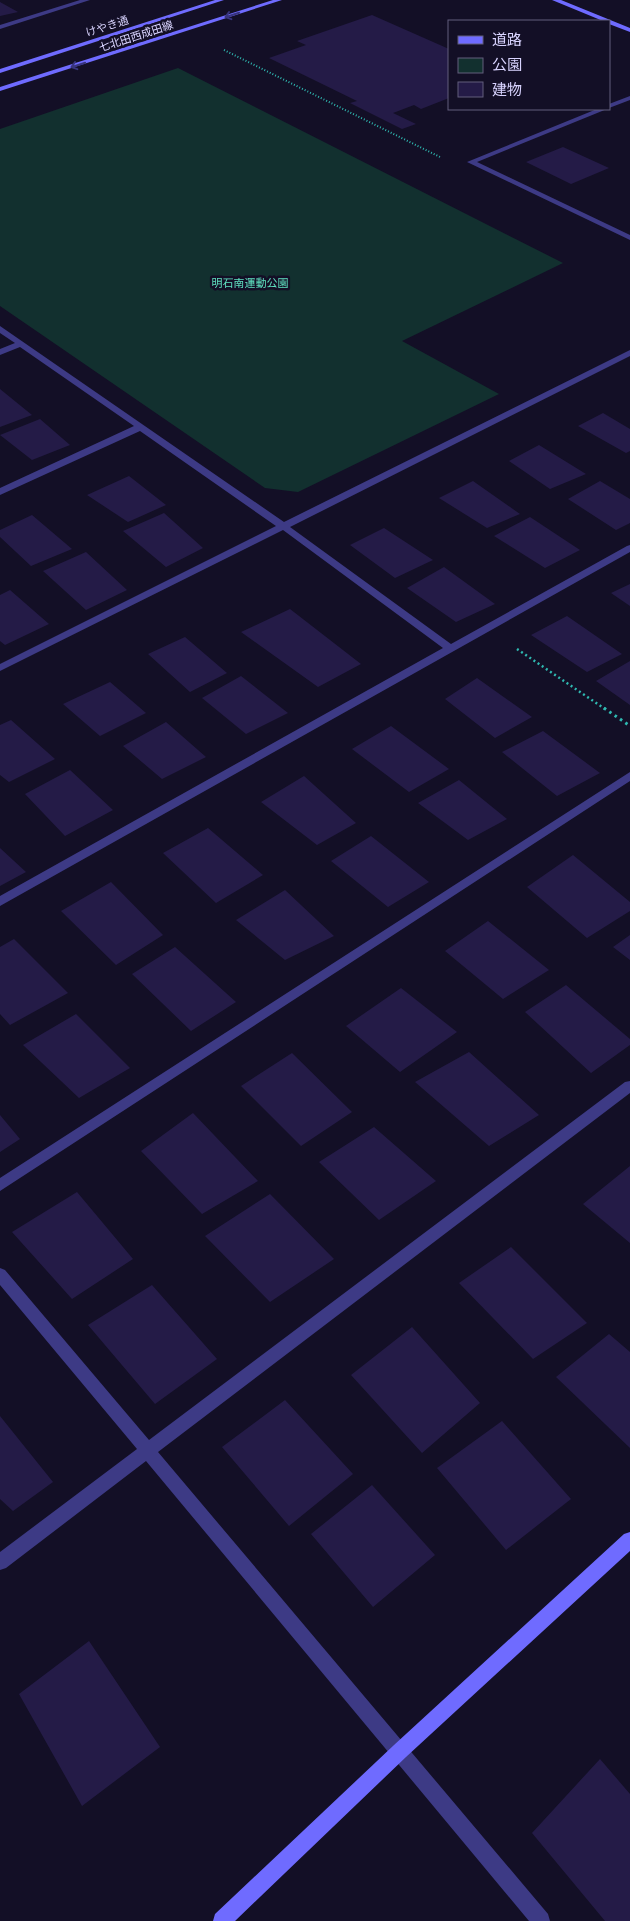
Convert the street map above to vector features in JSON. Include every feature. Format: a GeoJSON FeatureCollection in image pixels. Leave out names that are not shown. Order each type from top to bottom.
{"type":"FeatureCollection","features":[{"type":"Feature","properties":{"kind":"street"},"geometry":{"type":"LineString","coordinates":[[0,26],[87,0]]}},
{"type":"Feature","properties":{"kind":"street","name":"けやき通"},"geometry":{"type":"LineString","coordinates":[[0,71],[221,0]]}},
{"type":"Feature","properties":{"kind":"street","name":"七北田西成田線"},"geometry":{"type":"LineString","coordinates":[[0,90],[279,0]]}},
{"type":"Feature","properties":{"kind":"street"},"geometry":{"type":"LineString","coordinates":[[555,0],[605,20]]}},
{"type":"Feature","properties":{"kind":"street"},"geometry":{"type":"LineString","coordinates":[[610,22],[630,30]]}},
{"type":"Feature","properties":{"kind":"street"},"geometry":{"type":"LineString","coordinates":[[610,106],[630,98]]}},
{"type":"Feature","properties":{"kind":"street"},"geometry":{"type":"LineString","coordinates":[[601,110],[471,162],[630,238]]}},
{"type":"Feature","properties":{"kind":"street"},"geometry":{"type":"LineString","coordinates":[[0,329],[283,526],[451,648]]}},
{"type":"Feature","properties":{"kind":"street"},"geometry":{"type":"LineString","coordinates":[[0,352],[21,344]]}},
{"type":"Feature","properties":{"kind":"street"},"geometry":{"type":"LineString","coordinates":[[0,668],[630,353]]}},
{"type":"Feature","properties":{"kind":"street"},"geometry":{"type":"LineString","coordinates":[[0,492],[140,427]]}},
{"type":"Feature","properties":{"kind":"street"},"geometry":{"type":"LineString","coordinates":[[0,902],[630,548]]}},
{"type":"Feature","properties":{"kind":"street"},"geometry":{"type":"LineString","coordinates":[[0,1185],[630,776]]}},
{"type":"Feature","properties":{"kind":"street"},"geometry":{"type":"LineString","coordinates":[[0,1562],[630,1086]]}},
{"type":"Feature","properties":{"kind":"street"},"geometry":{"type":"LineString","coordinates":[[0,1274],[541,1921]]}},
{"type":"Feature","properties":{"kind":"street"},"geometry":{"type":"LineString","coordinates":[[222,1921],[400,1752],[630,1540]]}},
{"type":"Feature","properties":{"kind":"path"},"geometry":{"type":"LineString","coordinates":[[218,46],[445,160]]}},
{"type":"Feature","properties":{"kind":"path"},"geometry":{"type":"LineString","coordinates":[[487,628],[630,726]]}},
{"type":"Feature","properties":{"kind":"green space","name":"明石南運動公園"},"geometry":{"type":"Polygon","coordinates":[[[178,68],[563,263],[402,341],[499,394],[298,492],[265,488],[0,306],[0,129],[178,68]]]}},
{"type":"Feature","properties":{"kind":"building"},"geometry":{"type":"Polygon","coordinates":[[[0,2],[18,12],[0,16],[0,2]]]}},
{"type":"Feature","properties":{"kind":"building"},"geometry":{"type":"Polygon","coordinates":[[[372,15],[448,49],[448,98],[421,109],[414,105],[393,113],[416,124],[402,129],[350,103],[357,101],[269,58],[306,45],[297,41],[372,15]]]}},
{"type":"Feature","properties":{"kind":"building"},"geometry":{"type":"Polygon","coordinates":[[[563,147],[609,168],[571,184],[526,162],[563,147]]]}},
{"type":"Feature","properties":{"kind":"building"},"geometry":{"type":"Polygon","coordinates":[[[0,389],[32,415],[0,427],[0,389]]]}},
{"type":"Feature","properties":{"kind":"building"},"geometry":{"type":"Polygon","coordinates":[[[603,413],[630,429],[630,451],[626,453],[578,426],[603,413]]]}},
{"type":"Feature","properties":{"kind":"building"},"geometry":{"type":"Polygon","coordinates":[[[40,419],[70,445],[32,460],[0,435],[40,419]]]}},
{"type":"Feature","properties":{"kind":"building"},"geometry":{"type":"Polygon","coordinates":[[[539,445],[586,474],[550,489],[509,461],[539,445]]]}},
{"type":"Feature","properties":{"kind":"building"},"geometry":{"type":"Polygon","coordinates":[[[129,476],[166,505],[128,522],[87,495],[129,476]]]}},
{"type":"Feature","properties":{"kind":"building"},"geometry":{"type":"Polygon","coordinates":[[[473,481],[520,514],[487,528],[439,498],[473,481]]]}},
{"type":"Feature","properties":{"kind":"building"},"geometry":{"type":"Polygon","coordinates":[[[600,481],[630,499],[630,523],[616,530],[568,499],[600,481]]]}},
{"type":"Feature","properties":{"kind":"building"},"geometry":{"type":"Polygon","coordinates":[[[164,513],[203,548],[166,567],[123,531],[164,513]]]}},
{"type":"Feature","properties":{"kind":"building"},"geometry":{"type":"Polygon","coordinates":[[[32,515],[72,549],[31,566],[0,537],[0,530],[32,515]]]}},
{"type":"Feature","properties":{"kind":"building"},"geometry":{"type":"Polygon","coordinates":[[[530,517],[580,550],[545,568],[494,536],[530,517]]]}},
{"type":"Feature","properties":{"kind":"building"},"geometry":{"type":"Polygon","coordinates":[[[384,528],[433,560],[395,578],[350,545],[384,528]]]}},
{"type":"Feature","properties":{"kind":"building"},"geometry":{"type":"Polygon","coordinates":[[[86,552],[127,590],[86,610],[43,571],[86,552]]]}},
{"type":"Feature","properties":{"kind":"building"},"geometry":{"type":"Polygon","coordinates":[[[444,567],[495,604],[456,622],[407,588],[444,567]]]}},
{"type":"Feature","properties":{"kind":"building"},"geometry":{"type":"Polygon","coordinates":[[[630,584],[630,606],[611,593],[630,584]]]}},
{"type":"Feature","properties":{"kind":"building"},"geometry":{"type":"Polygon","coordinates":[[[10,590],[49,624],[5,645],[0,641],[0,595],[10,590]]]}},
{"type":"Feature","properties":{"kind":"building"},"geometry":{"type":"Polygon","coordinates":[[[290,609],[361,664],[318,687],[241,632],[290,609]]]}},
{"type":"Feature","properties":{"kind":"building"},"geometry":{"type":"Polygon","coordinates":[[[567,616],[622,654],[587,672],[531,635],[567,616]]]}},
{"type":"Feature","properties":{"kind":"building"},"geometry":{"type":"Polygon","coordinates":[[[185,637],[227,673],[190,692],[148,654],[185,637]]]}},
{"type":"Feature","properties":{"kind":"building"},"geometry":{"type":"Polygon","coordinates":[[[630,661],[630,705],[596,681],[630,661]]]}},
{"type":"Feature","properties":{"kind":"building"},"geometry":{"type":"Polygon","coordinates":[[[241,676],[288,713],[246,734],[202,698],[241,676]]]}},
{"type":"Feature","properties":{"kind":"building"},"geometry":{"type":"Polygon","coordinates":[[[477,678],[532,717],[495,738],[445,699],[477,678]]]}},
{"type":"Feature","properties":{"kind":"building"},"geometry":{"type":"Polygon","coordinates":[[[110,682],[146,713],[100,736],[63,704],[110,682]]]}},
{"type":"Feature","properties":{"kind":"building"},"geometry":{"type":"Polygon","coordinates":[[[11,720],[55,759],[9,782],[0,775],[0,725],[11,720]]]}},
{"type":"Feature","properties":{"kind":"building"},"geometry":{"type":"Polygon","coordinates":[[[166,722],[206,757],[162,779],[123,746],[166,722]]]}},
{"type":"Feature","properties":{"kind":"building"},"geometry":{"type":"Polygon","coordinates":[[[391,726],[449,769],[409,792],[352,749],[391,726]]]}},
{"type":"Feature","properties":{"kind":"building"},"geometry":{"type":"Polygon","coordinates":[[[543,731],[600,773],[557,796],[502,752],[543,731]]]}},
{"type":"Feature","properties":{"kind":"building"},"geometry":{"type":"Polygon","coordinates":[[[70,770],[113,810],[65,836],[25,794],[70,770]]]}},
{"type":"Feature","properties":{"kind":"building"},"geometry":{"type":"Polygon","coordinates":[[[304,776],[356,823],[317,845],[261,802],[304,776]]]}},
{"type":"Feature","properties":{"kind":"building"},"geometry":{"type":"Polygon","coordinates":[[[459,780],[507,819],[468,840],[418,803],[459,780]]]}},
{"type":"Feature","properties":{"kind":"building"},"geometry":{"type":"Polygon","coordinates":[[[208,828],[263,875],[216,903],[163,853],[208,828]]]}},
{"type":"Feature","properties":{"kind":"building"},"geometry":{"type":"Polygon","coordinates":[[[371,836],[429,882],[388,907],[331,861],[371,836]]]}},
{"type":"Feature","properties":{"kind":"building"},"geometry":{"type":"Polygon","coordinates":[[[0,848],[26,872],[0,886],[0,848]]]}},
{"type":"Feature","properties":{"kind":"building"},"geometry":{"type":"Polygon","coordinates":[[[573,855],[630,902],[630,911],[587,938],[527,887],[573,855]]]}},
{"type":"Feature","properties":{"kind":"building"},"geometry":{"type":"Polygon","coordinates":[[[111,882],[163,935],[116,965],[61,911],[111,882]]]}},
{"type":"Feature","properties":{"kind":"building"},"geometry":{"type":"Polygon","coordinates":[[[285,890],[334,936],[285,960],[236,920],[285,890]]]}},
{"type":"Feature","properties":{"kind":"building"},"geometry":{"type":"Polygon","coordinates":[[[488,921],[549,970],[503,999],[445,951],[488,921]]]}},
{"type":"Feature","properties":{"kind":"building"},"geometry":{"type":"Polygon","coordinates":[[[630,935],[630,960],[613,947],[630,935]]]}},
{"type":"Feature","properties":{"kind":"building"},"geometry":{"type":"Polygon","coordinates":[[[14,939],[68,993],[10,1025],[0,1014],[0,947],[14,939]]]}},
{"type":"Feature","properties":{"kind":"building"},"geometry":{"type":"Polygon","coordinates":[[[175,947],[236,1002],[191,1031],[132,974],[175,947]]]}},
{"type":"Feature","properties":{"kind":"building"},"geometry":{"type":"Polygon","coordinates":[[[566,985],[630,1039],[630,1045],[591,1073],[525,1012],[566,985]]]}},
{"type":"Feature","properties":{"kind":"building"},"geometry":{"type":"Polygon","coordinates":[[[401,988],[457,1032],[400,1072],[346,1026],[401,988]]]}},
{"type":"Feature","properties":{"kind":"building"},"geometry":{"type":"Polygon","coordinates":[[[76,1014],[130,1068],[79,1098],[23,1045],[76,1014]]]}},
{"type":"Feature","properties":{"kind":"building"},"geometry":{"type":"Polygon","coordinates":[[[469,1052],[539,1115],[489,1146],[415,1082],[469,1052]]]}},
{"type":"Feature","properties":{"kind":"building"},"geometry":{"type":"Polygon","coordinates":[[[292,1053],[352,1112],[301,1146],[241,1086],[292,1053]]]}},
{"type":"Feature","properties":{"kind":"building"},"geometry":{"type":"Polygon","coordinates":[[[193,1113],[258,1181],[202,1214],[141,1151],[193,1113]]]}},
{"type":"Feature","properties":{"kind":"building"},"geometry":{"type":"Polygon","coordinates":[[[0,1115],[20,1139],[0,1152],[0,1115]]]}},
{"type":"Feature","properties":{"kind":"building"},"geometry":{"type":"Polygon","coordinates":[[[374,1127],[436,1181],[379,1220],[319,1162],[374,1127]]]}},
{"type":"Feature","properties":{"kind":"building"},"geometry":{"type":"Polygon","coordinates":[[[630,1166],[630,1243],[583,1204],[630,1166]]]}},
{"type":"Feature","properties":{"kind":"building"},"geometry":{"type":"Polygon","coordinates":[[[77,1192],[133,1259],[72,1299],[12,1232],[77,1192]]]}},
{"type":"Feature","properties":{"kind":"building"},"geometry":{"type":"Polygon","coordinates":[[[270,1194],[334,1259],[270,1302],[205,1236],[270,1194]]]}},
{"type":"Feature","properties":{"kind":"building"},"geometry":{"type":"Polygon","coordinates":[[[511,1247],[587,1323],[533,1359],[459,1283],[511,1247]]]}},
{"type":"Feature","properties":{"kind":"building"},"geometry":{"type":"Polygon","coordinates":[[[152,1285],[217,1359],[155,1404],[88,1325],[152,1285]]]}},
{"type":"Feature","properties":{"kind":"building"},"geometry":{"type":"Polygon","coordinates":[[[412,1327],[480,1403],[422,1453],[351,1375],[412,1327]]]}},
{"type":"Feature","properties":{"kind":"building"},"geometry":{"type":"Polygon","coordinates":[[[609,1334],[630,1352],[630,1448],[556,1377],[609,1334]]]}},
{"type":"Feature","properties":{"kind":"building"},"geometry":{"type":"Polygon","coordinates":[[[285,1400],[353,1474],[289,1526],[222,1447],[285,1400]]]}},
{"type":"Feature","properties":{"kind":"building"},"geometry":{"type":"Polygon","coordinates":[[[0,1416],[53,1482],[13,1511],[0,1499],[0,1416]]]}},
{"type":"Feature","properties":{"kind":"building"},"geometry":{"type":"Polygon","coordinates":[[[502,1421],[571,1499],[506,1550],[437,1468],[502,1421]]]}},
{"type":"Feature","properties":{"kind":"building"},"geometry":{"type":"Polygon","coordinates":[[[372,1485],[435,1555],[373,1607],[311,1534],[372,1485]]]}},
{"type":"Feature","properties":{"kind":"building"},"geometry":{"type":"Polygon","coordinates":[[[89,1641],[160,1747],[82,1806],[19,1694],[89,1641]]]}},
{"type":"Feature","properties":{"kind":"building"},"geometry":{"type":"Polygon","coordinates":[[[600,1759],[630,1794],[630,1921],[605,1921],[532,1833],[600,1759]]]}}]}
